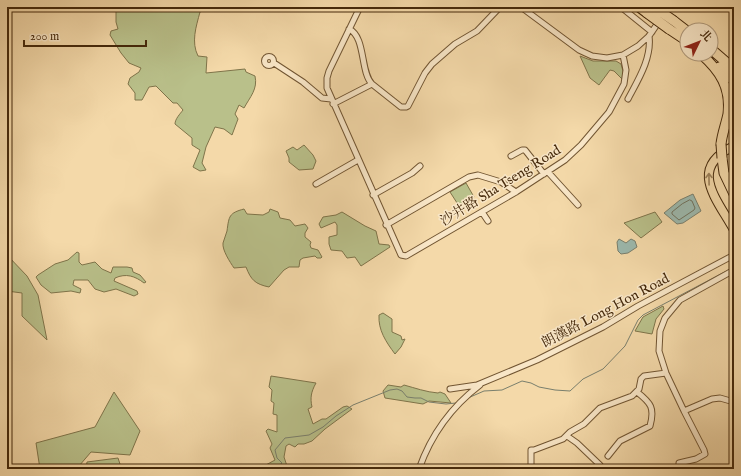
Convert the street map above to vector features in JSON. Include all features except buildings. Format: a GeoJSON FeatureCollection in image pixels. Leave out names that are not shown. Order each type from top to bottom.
{"type":"FeatureCollection","features":[{"type":"Feature","properties":{"kind":"highway"},"geometry":{"type":"LineString","coordinates":[[639,7],[651,10],[672,25],[679,32]]}},
{"type":"Feature","properties":{"kind":"highway"},"geometry":{"type":"LineString","coordinates":[[672,25],[679,28]]}},
{"type":"Feature","properties":{"kind":"highway"},"geometry":{"type":"LineString","coordinates":[[719,56],[734,69]]}},
{"type":"Feature","properties":{"kind":"highway"},"geometry":{"type":"LineString","coordinates":[[709,62],[720,75],[727,92],[728,115],[721,144],[724,173],[734,194]]}},
{"type":"Feature","properties":{"kind":"highway"},"geometry":{"type":"LineString","coordinates":[[712,62],[734,80]]}},
{"type":"Feature","properties":{"kind":"main road"},"geometry":{"type":"LineString","coordinates":[[734,146],[716,157],[711,165],[709,174],[711,190],[734,230]]}},
{"type":"Feature","properties":{"kind":"main road"},"geometry":{"type":"LineString","coordinates":[[724,214],[734,221]]}},
{"type":"Feature","properties":{"kind":"street"},"geometry":{"type":"LineString","coordinates":[[360,7],[327,74],[327,88],[386,225],[469,177],[478,175],[501,182],[516,192]]}},
{"type":"Feature","properties":{"kind":"street"},"geometry":{"type":"LineString","coordinates":[[349,28],[354,31],[367,76],[372,84],[401,107],[406,107],[408,106],[425,73],[432,64],[455,44],[478,31],[500,7]]}},
{"type":"Feature","properties":{"kind":"street"},"geometry":{"type":"LineString","coordinates":[[521,7],[583,52],[602,58],[612,58],[633,50],[650,34],[669,7]]}},
{"type":"Feature","properties":{"kind":"street"},"geometry":{"type":"LineString","coordinates":[[621,7],[650,34],[650,42],[645,65],[628,99]]}},
{"type":"Feature","properties":{"kind":"street","name":"沙井路 Sha Tseng Road"},"geometry":{"type":"LineString","coordinates":[[386,225],[400,255],[406,256],[516,192],[565,160],[581,145],[610,110],[625,81],[626,70],[623,55]]}},
{"type":"Feature","properties":{"kind":"street"},"geometry":{"type":"LineString","coordinates":[[274,63],[303,82],[322,98],[332,102],[372,84]]}},
{"type":"Feature","properties":{"kind":"street"},"geometry":{"type":"LineString","coordinates":[[511,156],[525,150],[578,205]]}},
{"type":"Feature","properties":{"kind":"street"},"geometry":{"type":"LineString","coordinates":[[316,184],[358,160]]}},
{"type":"Feature","properties":{"kind":"street"},"geometry":{"type":"LineString","coordinates":[[373,195],[412,173],[420,166]]}},
{"type":"Feature","properties":{"kind":"street"},"geometry":{"type":"LineString","coordinates":[[482,212],[488,221]]}},
{"type":"Feature","properties":{"kind":"street","name":"朗漢路 Long Hon Road"},"geometry":{"type":"LineString","coordinates":[[450,389],[477,385],[537,360],[604,327],[638,306],[734,254]]}},
{"type":"Feature","properties":{"kind":"street"},"geometry":{"type":"LineString","coordinates":[[679,469],[679,463],[696,459],[705,454],[666,373],[659,351],[660,331],[664,318],[680,300],[734,270]]}},
{"type":"Feature","properties":{"kind":"street"},"geometry":{"type":"LineString","coordinates":[[531,469],[531,450],[563,440],[584,424],[600,408],[632,396],[639,388],[641,380],[644,376],[666,373]]}},
{"type":"Feature","properties":{"kind":"street","name":"朗漢路 Long Hon Road"},"geometry":{"type":"LineString","coordinates":[[419,469],[425,452],[444,420],[470,393],[485,381]]}},
{"type":"Feature","properties":{"kind":"street"},"geometry":{"type":"LineString","coordinates":[[608,456],[620,441],[650,426],[653,414],[650,405],[644,397],[636,392]]}},
{"type":"Feature","properties":{"kind":"street"},"geometry":{"type":"LineString","coordinates":[[684,411],[712,399],[720,398],[734,402]]}},
{"type":"Feature","properties":{"kind":"street"},"geometry":{"type":"LineString","coordinates":[[567,436],[577,443],[600,465]]}},
{"type":"Feature","properties":{"kind":"green space"},"geometry":{"type":"Polygon","coordinates":[[[116,7],[209,7],[200,12],[195,40],[198,56],[207,57],[206,73],[245,69],[246,72],[255,76],[256,81],[253,93],[244,108],[239,105],[235,114],[238,119],[232,135],[224,129],[215,127],[206,147],[202,163],[206,170],[200,171],[193,167],[200,150],[192,145],[192,138],[175,124],[177,118],[183,110],[177,103],[173,103],[156,86],[149,87],[142,100],[135,100],[135,93],[128,84],[130,78],[139,72],[141,68],[129,63],[110,35],[111,31],[118,29],[116,22],[116,7]]]}},
{"type":"Feature","properties":{"kind":"green space"},"geometry":{"type":"Polygon","coordinates":[[[580,56],[593,61],[616,61],[621,64],[623,80],[614,71],[610,70],[599,85],[590,78],[580,56]]]}},
{"type":"Feature","properties":{"kind":"green space"},"geometry":{"type":"Polygon","coordinates":[[[304,145],[316,161],[313,169],[299,170],[289,162],[286,151],[293,147],[297,150],[304,145]]]}},
{"type":"Feature","properties":{"kind":"green space"},"geometry":{"type":"Polygon","coordinates":[[[466,183],[474,197],[459,206],[450,192],[466,183]]]}},
{"type":"Feature","properties":{"kind":"green space"},"geometry":{"type":"Polygon","coordinates":[[[244,209],[247,214],[263,215],[269,212],[270,209],[278,212],[280,218],[290,220],[295,226],[305,224],[308,228],[305,233],[305,237],[311,242],[311,248],[318,250],[322,257],[317,258],[315,256],[303,258],[300,260],[299,267],[289,267],[284,270],[269,287],[257,283],[254,281],[246,267],[234,268],[223,246],[229,219],[235,212],[244,209]]]}},
{"type":"Feature","properties":{"kind":"green space"},"geometry":{"type":"Polygon","coordinates":[[[342,212],[376,231],[379,244],[389,245],[390,247],[361,266],[355,257],[347,258],[342,251],[331,250],[329,237],[337,235],[337,225],[335,222],[321,228],[319,224],[323,217],[336,215],[342,212]]]}},
{"type":"Feature","properties":{"kind":"green space"},"geometry":{"type":"Polygon","coordinates":[[[655,212],[662,222],[641,238],[624,223],[655,212]]]}},
{"type":"Feature","properties":{"kind":"green space"},"geometry":{"type":"Polygon","coordinates":[[[77,252],[79,253],[79,262],[82,265],[95,262],[102,269],[111,273],[113,267],[132,268],[133,272],[140,275],[146,282],[144,283],[130,276],[119,276],[115,278],[114,281],[137,291],[138,294],[134,296],[116,289],[104,292],[95,289],[88,280],[74,280],[73,285],[81,289],[80,293],[71,291],[51,293],[41,285],[36,277],[38,275],[55,264],[68,260],[77,252]]]}},
{"type":"Feature","properties":{"kind":"green space"},"geometry":{"type":"Polygon","coordinates":[[[7,255],[27,276],[38,295],[47,340],[22,316],[22,293],[7,291],[7,255]]]}},
{"type":"Feature","properties":{"kind":"green space"},"geometry":{"type":"Polygon","coordinates":[[[663,306],[664,309],[656,319],[652,334],[635,331],[643,317],[663,306]]]}},
{"type":"Feature","properties":{"kind":"green space"},"geometry":{"type":"Polygon","coordinates":[[[383,313],[392,319],[392,332],[401,336],[402,340],[405,339],[395,354],[381,331],[379,315],[383,313]]]}},
{"type":"Feature","properties":{"kind":"green space"},"geometry":{"type":"Polygon","coordinates":[[[271,376],[316,383],[311,395],[312,407],[308,409],[313,424],[322,419],[326,419],[343,407],[347,406],[352,409],[325,429],[312,441],[304,444],[298,444],[295,447],[289,444],[286,446],[284,457],[288,469],[265,469],[264,466],[275,460],[270,448],[272,444],[266,431],[268,429],[277,432],[277,415],[273,414],[274,403],[271,401],[272,390],[269,387],[271,376]]]}},
{"type":"Feature","properties":{"kind":"green space"},"geometry":{"type":"Polygon","coordinates":[[[388,385],[401,387],[404,385],[429,392],[440,392],[445,394],[451,403],[429,401],[423,404],[385,398],[383,391],[388,385]]]}},
{"type":"Feature","properties":{"kind":"green space"},"geometry":{"type":"Polygon","coordinates":[[[114,392],[140,431],[130,455],[91,452],[78,469],[40,469],[36,443],[95,427],[114,392]]]}},
{"type":"Feature","properties":{"kind":"green space"},"geometry":{"type":"Polygon","coordinates":[[[118,458],[121,467],[120,469],[86,469],[87,462],[118,458]]]}},
{"type":"Feature","properties":{"kind":"water"},"geometry":{"type":"Polygon","coordinates":[[[693,194],[701,211],[683,223],[677,224],[664,213],[680,200],[693,194]]]}},
{"type":"Feature","properties":{"kind":"water"},"geometry":{"type":"Polygon","coordinates":[[[619,239],[626,243],[631,239],[635,241],[637,247],[628,253],[621,254],[618,251],[617,242],[619,239]]]}},
{"type":"Feature","properties":{"kind":"waterway"},"geometry":{"type":"LineString","coordinates":[[468,398],[484,391],[502,390],[522,381],[539,387],[570,391],[583,379],[603,369],[625,346],[638,320],[643,315],[734,267]]}},
{"type":"Feature","properties":{"kind":"waterway"},"geometry":{"type":"LineString","coordinates":[[264,469],[277,467],[282,463],[277,458],[275,450],[285,438],[309,435],[323,427],[353,405],[390,390],[397,389],[402,391],[407,397],[421,398],[429,402],[446,404],[456,403]]}}]}
